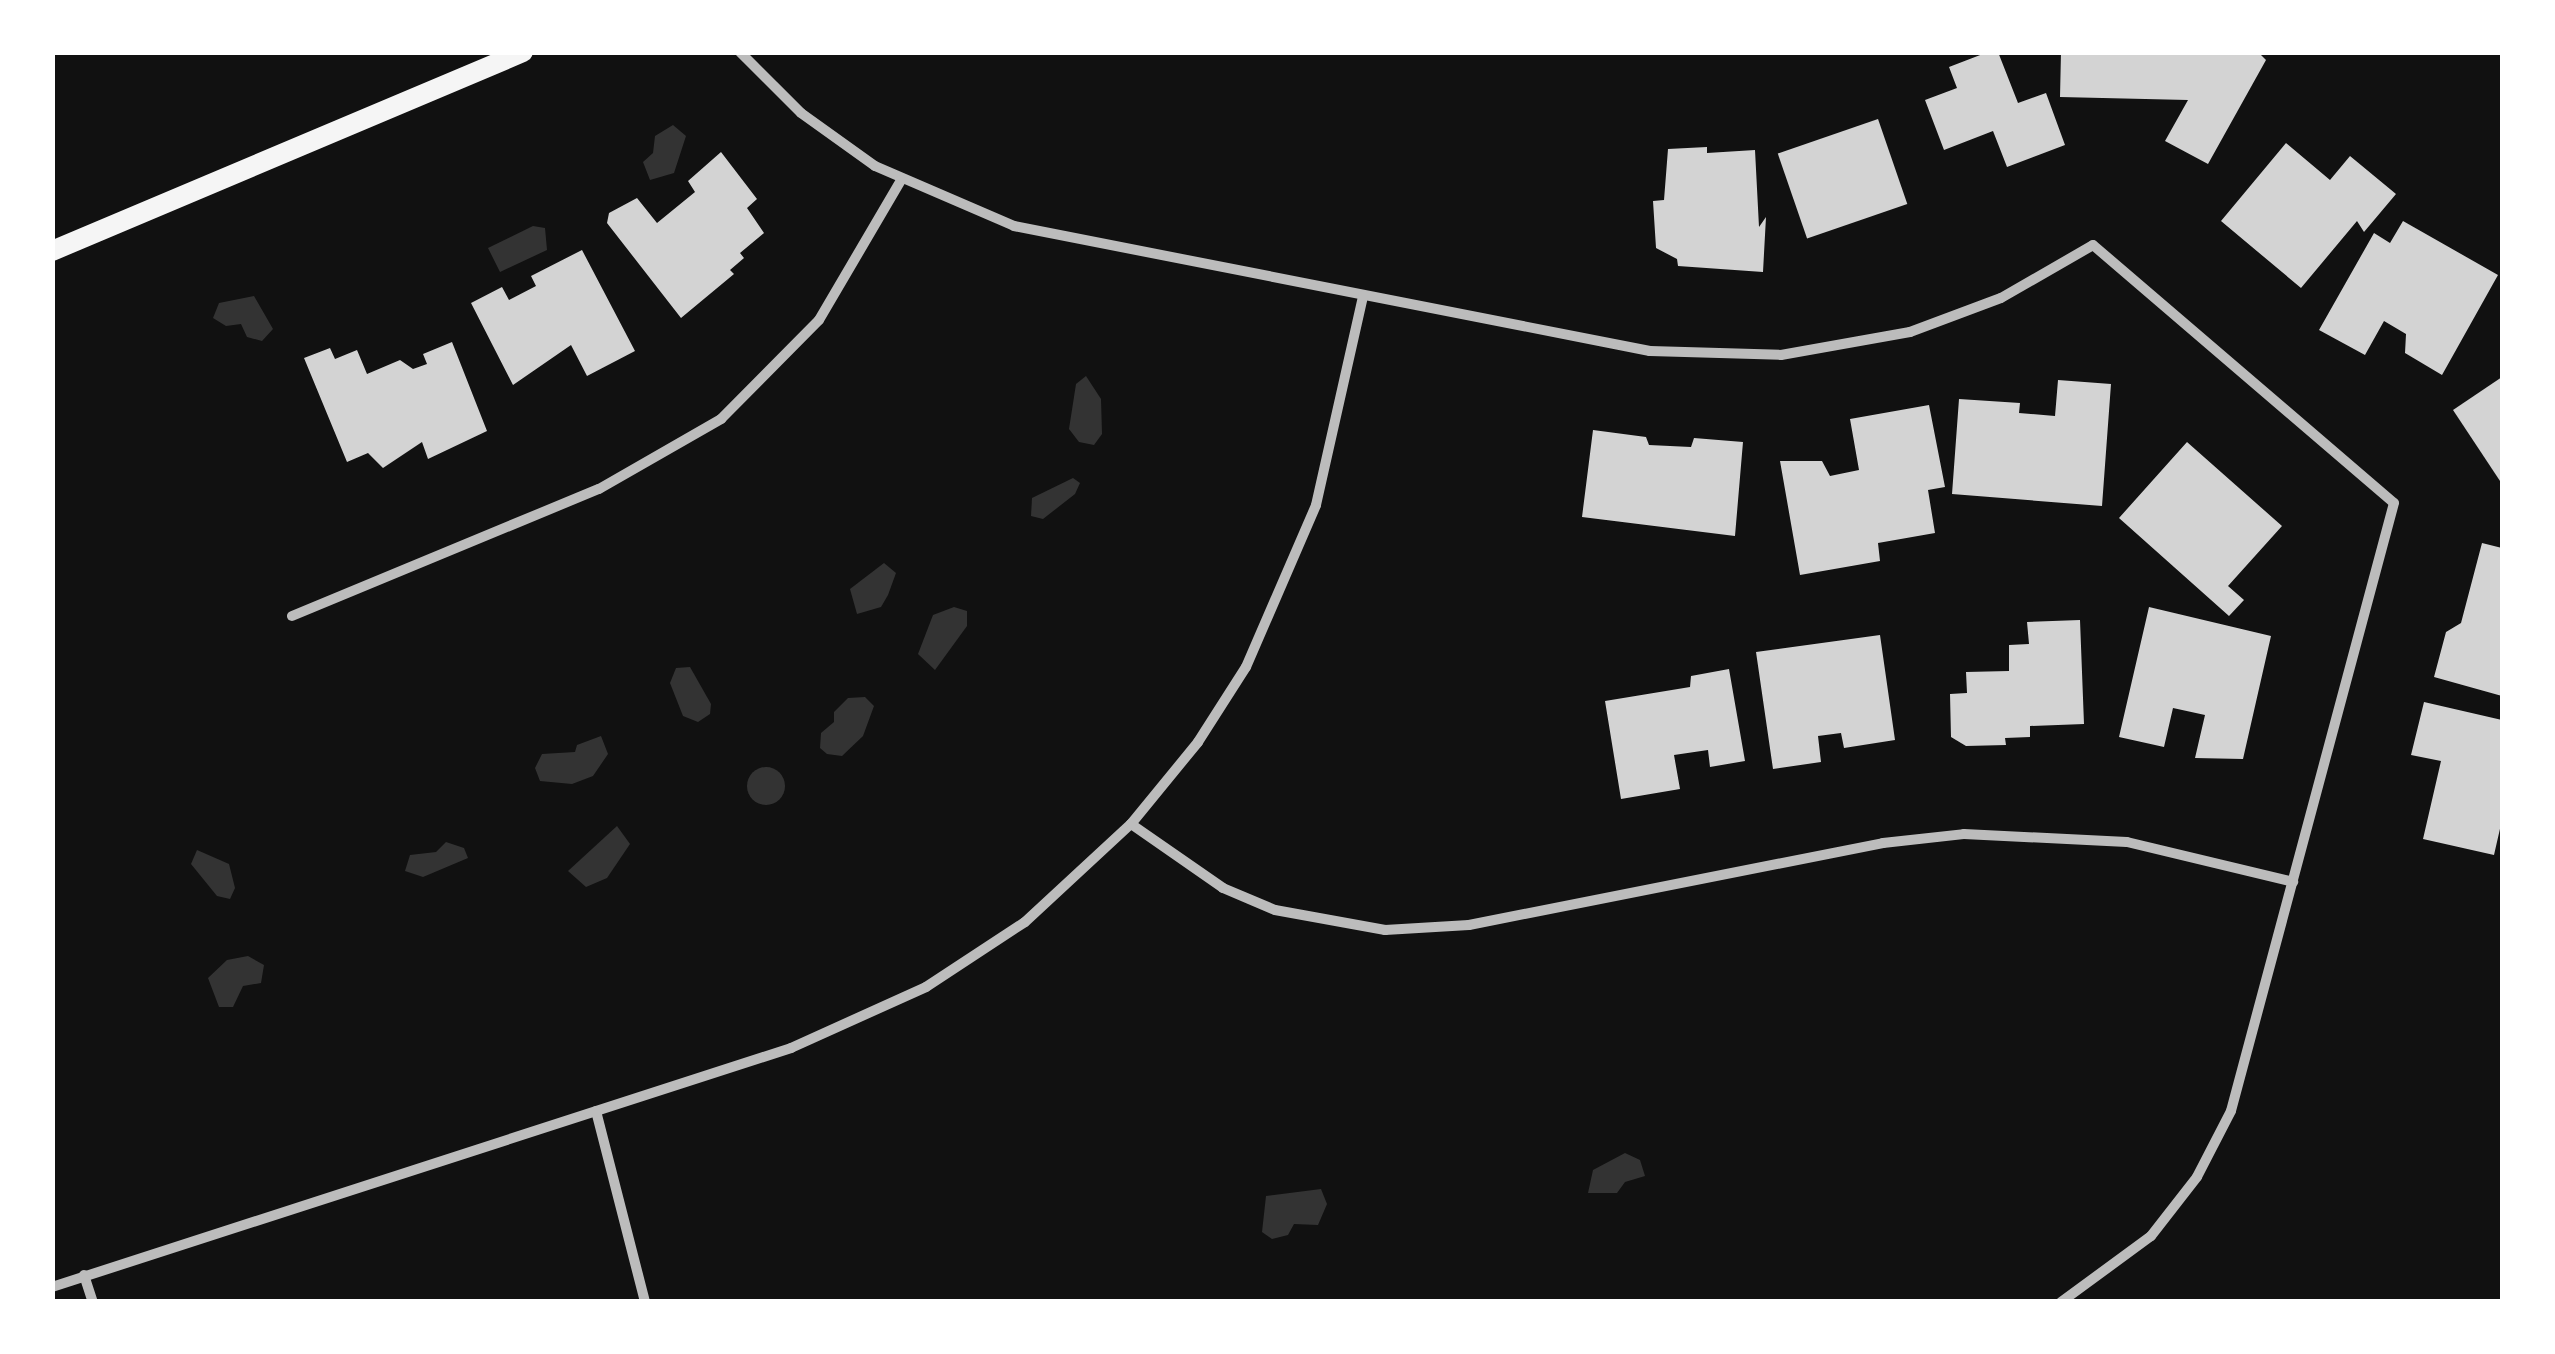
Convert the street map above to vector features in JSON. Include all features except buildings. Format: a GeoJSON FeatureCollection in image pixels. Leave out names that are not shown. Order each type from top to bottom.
{"type":"FeatureCollection","features":[{"type":"Feature","properties":{"kind":"main road"},"geometry":{"type":"LineString","coordinates":[[52,251],[523,52]]}},
{"type":"Feature","properties":{"kind":"street"},"geometry":{"type":"LineString","coordinates":[[740,52],[801,112],[901,180],[956,206],[1043,234],[1650,351],[1781,356],[1910,332],[2001,298],[2093,245],[2394,503],[2242,1078],[2216,1145],[2151,1236],[2061,1302]]}},
{"type":"Feature","properties":{"kind":"street"},"geometry":{"type":"LineString","coordinates":[[292,616],[599,489],[720,419],[819,320],[901,180]]}},
{"type":"Feature","properties":{"kind":"street"},"geometry":{"type":"LineString","coordinates":[[52,1287],[792,1048],[926,988],[1025,922],[1131,824],[1198,742],[1246,667],[1285,588],[1332,448],[1363,296]]}},
{"type":"Feature","properties":{"kind":"street"},"geometry":{"type":"LineString","coordinates":[[1131,824],[1223,888],[1275,910],[1385,930],[1469,925],[1884,842],[1964,834],[2127,842],[2293,882]]}},
{"type":"Feature","properties":{"kind":"street"},"geometry":{"type":"LineString","coordinates":[[596,1111],[645,1302]]}},
{"type":"Feature","properties":{"kind":"street"},"geometry":{"type":"LineString","coordinates":[[84,1275],[93,1302]]}},
{"type":"Feature","properties":{"kind":"shaded area"},"geometry":{"type":"Polygon","coordinates":[[[673,125],[686,136],[674,173],[650,180],[643,162],[653,153],[655,136],[673,125]]]}},
{"type":"Feature","properties":{"kind":"shaded area"},"geometry":{"type":"Polygon","coordinates":[[[533,226],[545,228],[547,250],[500,272],[488,248],[533,226]]]}},
{"type":"Feature","properties":{"kind":"shaded area"},"geometry":{"type":"Polygon","coordinates":[[[254,296],[273,329],[262,341],[247,337],[241,324],[226,326],[213,318],[219,303],[254,296]]]}},
{"type":"Feature","properties":{"kind":"shaded area"},"geometry":{"type":"Polygon","coordinates":[[[1086,376],[1101,399],[1102,434],[1094,445],[1079,442],[1069,429],[1076,384],[1086,376]]]}},
{"type":"Feature","properties":{"kind":"shaded area"},"geometry":{"type":"Polygon","coordinates":[[[1073,478],[1080,483],[1075,494],[1043,519],[1031,516],[1032,498],[1073,478]]]}},
{"type":"Feature","properties":{"kind":"shaded area"},"geometry":{"type":"Polygon","coordinates":[[[884,563],[896,573],[888,595],[881,607],[857,614],[850,589],[884,563]]]}},
{"type":"Feature","properties":{"kind":"shaded area"},"geometry":{"type":"Polygon","coordinates":[[[954,607],[967,611],[967,626],[935,670],[918,654],[933,615],[954,607]]]}},
{"type":"Feature","properties":{"kind":"shaded area"},"geometry":{"type":"Polygon","coordinates":[[[690,667],[711,704],[710,714],[698,722],[683,716],[670,683],[676,668],[690,667]]]}},
{"type":"Feature","properties":{"kind":"shaded area"},"geometry":{"type":"Polygon","coordinates":[[[865,697],[874,706],[863,736],[842,756],[827,754],[820,748],[821,733],[834,722],[834,712],[848,698],[865,697]]]}},
{"type":"Feature","properties":{"kind":"shaded area"},"geometry":{"type":"Polygon","coordinates":[[[601,736],[608,754],[593,776],[572,784],[540,781],[535,768],[542,754],[575,752],[577,745],[601,736]]]}},
{"type":"Feature","properties":{"kind":"shaded area"},"geometry":{"type":"Polygon","coordinates":[[[766,767],[780,772],[785,786],[780,800],[766,805],[752,800],[747,786],[752,772],[766,767]]]}},
{"type":"Feature","properties":{"kind":"shaded area"},"geometry":{"type":"Polygon","coordinates":[[[617,826],[630,844],[607,878],[586,887],[568,871],[617,826]]]}},
{"type":"Feature","properties":{"kind":"shaded area"},"geometry":{"type":"Polygon","coordinates":[[[446,842],[464,848],[468,858],[423,877],[405,871],[410,855],[436,852],[446,842]]]}},
{"type":"Feature","properties":{"kind":"shaded area"},"geometry":{"type":"Polygon","coordinates":[[[197,850],[229,864],[235,888],[230,899],[217,896],[191,864],[197,850]]]}},
{"type":"Feature","properties":{"kind":"shaded area"},"geometry":{"type":"Polygon","coordinates":[[[248,956],[264,965],[261,983],[243,986],[233,1007],[219,1007],[208,978],[227,960],[248,956]]]}},
{"type":"Feature","properties":{"kind":"shaded area"},"geometry":{"type":"Polygon","coordinates":[[[1625,1153],[1640,1160],[1645,1176],[1625,1182],[1617,1193],[1588,1193],[1593,1170],[1625,1153]]]}},
{"type":"Feature","properties":{"kind":"shaded area"},"geometry":{"type":"Polygon","coordinates":[[[1321,1189],[1327,1204],[1318,1225],[1294,1224],[1288,1235],[1272,1239],[1262,1232],[1266,1196],[1321,1189]]]}}]}
